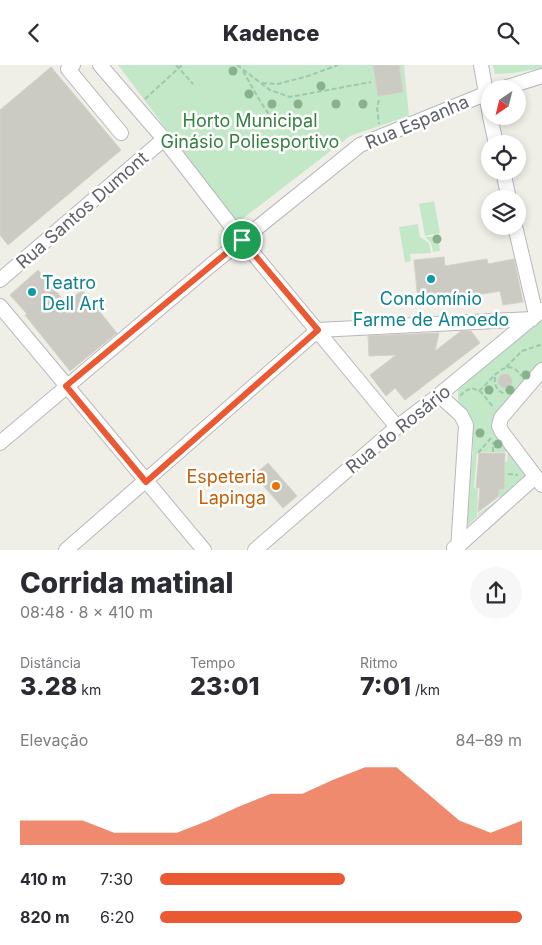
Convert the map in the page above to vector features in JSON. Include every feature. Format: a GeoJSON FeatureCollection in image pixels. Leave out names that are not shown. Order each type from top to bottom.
{"type":"FeatureCollection","features":[{"type":"Feature","properties":{"kind":"street"},"geometry":{"type":"LineString","coordinates":[[73,65],[68,69],[121,133]]}},
{"type":"Feature","properties":{"kind":"street"},"geometry":{"type":"LineString","coordinates":[[100,65],[164,139],[242,240],[397,427]]}},
{"type":"Feature","properties":{"kind":"street"},"geometry":{"type":"LineString","coordinates":[[481,65],[485,80]]}},
{"type":"Feature","properties":{"kind":"street"},"geometry":{"type":"LineString","coordinates":[[526,81],[542,76]]}},
{"type":"Feature","properties":{"kind":"street","name":"Rua Espanha"},"geometry":{"type":"LineString","coordinates":[[0,443],[242,240],[360,145],[481,96]]}},
{"type":"Feature","properties":{"kind":"street","name":"Rua Santos Dumont"},"geometry":{"type":"LineString","coordinates":[[0,280],[164,139]]}},
{"type":"Feature","properties":{"kind":"street"},"geometry":{"type":"LineString","coordinates":[[66,550],[318,330],[537,315],[517,235]]}},
{"type":"Feature","properties":{"kind":"street"},"geometry":{"type":"LineString","coordinates":[[0,306],[204,550]]}},
{"type":"Feature","properties":{"kind":"street","name":"Rua do Rosário"},"geometry":{"type":"LineString","coordinates":[[255,550],[397,427],[537,315]]}},
{"type":"Feature","properties":{"kind":"street"},"geometry":{"type":"LineString","coordinates":[[454,549],[540,480],[499,426],[501,418],[542,370]]}},
{"type":"Feature","properties":{"kind":"street"},"geometry":{"type":"LineString","coordinates":[[439,395],[451,405],[466,425],[454,549]]}},
{"type":"Feature","properties":{"kind":"path"},"geometry":{"type":"LineString","coordinates":[[176,65],[193,84]]}},
{"type":"Feature","properties":{"kind":"path"},"geometry":{"type":"LineString","coordinates":[[136,108],[182,65]]}},
{"type":"Feature","properties":{"kind":"path"},"geometry":{"type":"LineString","coordinates":[[237,65],[270,90],[290,97],[371,82]]}},
{"type":"Feature","properties":{"kind":"path"},"geometry":{"type":"LineString","coordinates":[[260,83],[278,84],[338,65]]}},
{"type":"Feature","properties":{"kind":"path"},"geometry":{"type":"LineString","coordinates":[[241,69],[278,128]]}},
{"type":"Feature","properties":{"kind":"path"},"geometry":{"type":"LineString","coordinates":[[379,100],[376,107],[378,120],[384,135]]}},
{"type":"Feature","properties":{"kind":"path"},"geometry":{"type":"LineString","coordinates":[[264,118],[269,115]]}},
{"type":"Feature","properties":{"kind":"path"},"geometry":{"type":"LineString","coordinates":[[479,391],[522,351],[542,343]]}},
{"type":"Feature","properties":{"kind":"path"},"geometry":{"type":"LineString","coordinates":[[506,367],[511,367],[519,372],[522,381]]}},
{"type":"Feature","properties":{"kind":"path"},"geometry":{"type":"LineString","coordinates":[[495,377],[494,381],[497,389],[509,395]]}},
{"type":"Feature","properties":{"kind":"path"},"geometry":{"type":"LineString","coordinates":[[451,405],[465,391],[472,388],[488,399],[501,418]]}},
{"type":"Feature","properties":{"kind":"path"},"geometry":{"type":"LineString","coordinates":[[493,452],[494,435]]}},
{"type":"Feature","properties":{"kind":"green space","name":"Horto Municipal Ginásio Poliesportivo"},"geometry":{"type":"Polygon","coordinates":[[[118,65],[404,65],[409,116],[350,136],[237,223],[118,65]]]}},
{"type":"Feature","properties":{"kind":"green space"},"geometry":{"type":"Polygon","coordinates":[[[493,65],[542,65],[542,68],[495,74],[493,65]]]}},
{"type":"Feature","properties":{"kind":"green space"},"geometry":{"type":"Polygon","coordinates":[[[434,201],[440,233],[425,236],[419,204],[434,201]]]}},
{"type":"Feature","properties":{"kind":"green space"},"geometry":{"type":"Polygon","coordinates":[[[418,224],[420,237],[429,243],[431,253],[410,254],[411,261],[405,262],[399,227],[418,224]]]}},
{"type":"Feature","properties":{"kind":"green space"},"geometry":{"type":"Polygon","coordinates":[[[438,236],[440,251],[433,252],[431,243],[425,237],[438,236]]]}},
{"type":"Feature","properties":{"kind":"green space"},"geometry":{"type":"Polygon","coordinates":[[[542,318],[542,364],[498,416],[533,477],[478,516],[478,514],[499,499],[499,489],[504,489],[505,462],[507,462],[508,452],[477,452],[474,488],[478,489],[477,517],[463,530],[473,452],[471,418],[468,412],[458,403],[458,390],[542,318]]]}},
{"type":"Feature","properties":{"kind":"building"},"geometry":{"type":"Polygon","coordinates":[[[373,65],[399,65],[403,92],[378,96],[373,65]]]}},
{"type":"Feature","properties":{"kind":"building"},"geometry":{"type":"Polygon","coordinates":[[[51,67],[121,150],[8,245],[0,235],[0,110],[51,67]]]}},
{"type":"Feature","properties":{"kind":"building"},"geometry":{"type":"Polygon","coordinates":[[[444,257],[445,266],[487,259],[488,264],[514,259],[523,302],[503,305],[500,291],[461,298],[461,296],[418,301],[414,260],[444,257]]]}},
{"type":"Feature","properties":{"kind":"building"},"geometry":{"type":"Polygon","coordinates":[[[38,270],[66,303],[82,290],[117,333],[70,371],[25,315],[27,314],[10,295],[38,270]]]}},
{"type":"Feature","properties":{"kind":"building"},"geometry":{"type":"Polygon","coordinates":[[[461,331],[471,331],[480,343],[405,400],[395,388],[386,396],[370,375],[396,355],[369,356],[368,336],[439,333],[435,351],[461,331]]]}},
{"type":"Feature","properties":{"kind":"building"},"geometry":{"type":"Polygon","coordinates":[[[502,374],[508,374],[512,381],[508,388],[502,388],[498,384],[498,378],[502,374]]]}},
{"type":"Feature","properties":{"kind":"building"},"geometry":{"type":"Polygon","coordinates":[[[479,453],[505,453],[504,489],[499,489],[498,497],[478,512],[480,488],[476,488],[479,453]]]}},
{"type":"Feature","properties":{"kind":"building","name":"Espeteria Lapinga"},"geometry":{"type":"Polygon","coordinates":[[[268,463],[297,496],[283,508],[254,475],[268,463]]]}},
{"type":"Feature","properties":{"kind":"place","name":"Condomínio Farme de Amoedo"},"geometry":{"type":"Point","coordinates":[431,279]}},
{"type":"Feature","properties":{"kind":"place","name":"Teatro Dell Art"},"geometry":{"type":"Point","coordinates":[32,292]}},
{"type":"Feature","properties":{"kind":"place","name":"Espeteria Lapinga"},"geometry":{"type":"Point","coordinates":[276,486]}},
{"type":"Feature","properties":{"kind":"route"},"geometry":{"type":"LineString","coordinates":[[242,240],[318,330],[146,482],[66,386],[242,240]]}}]}
